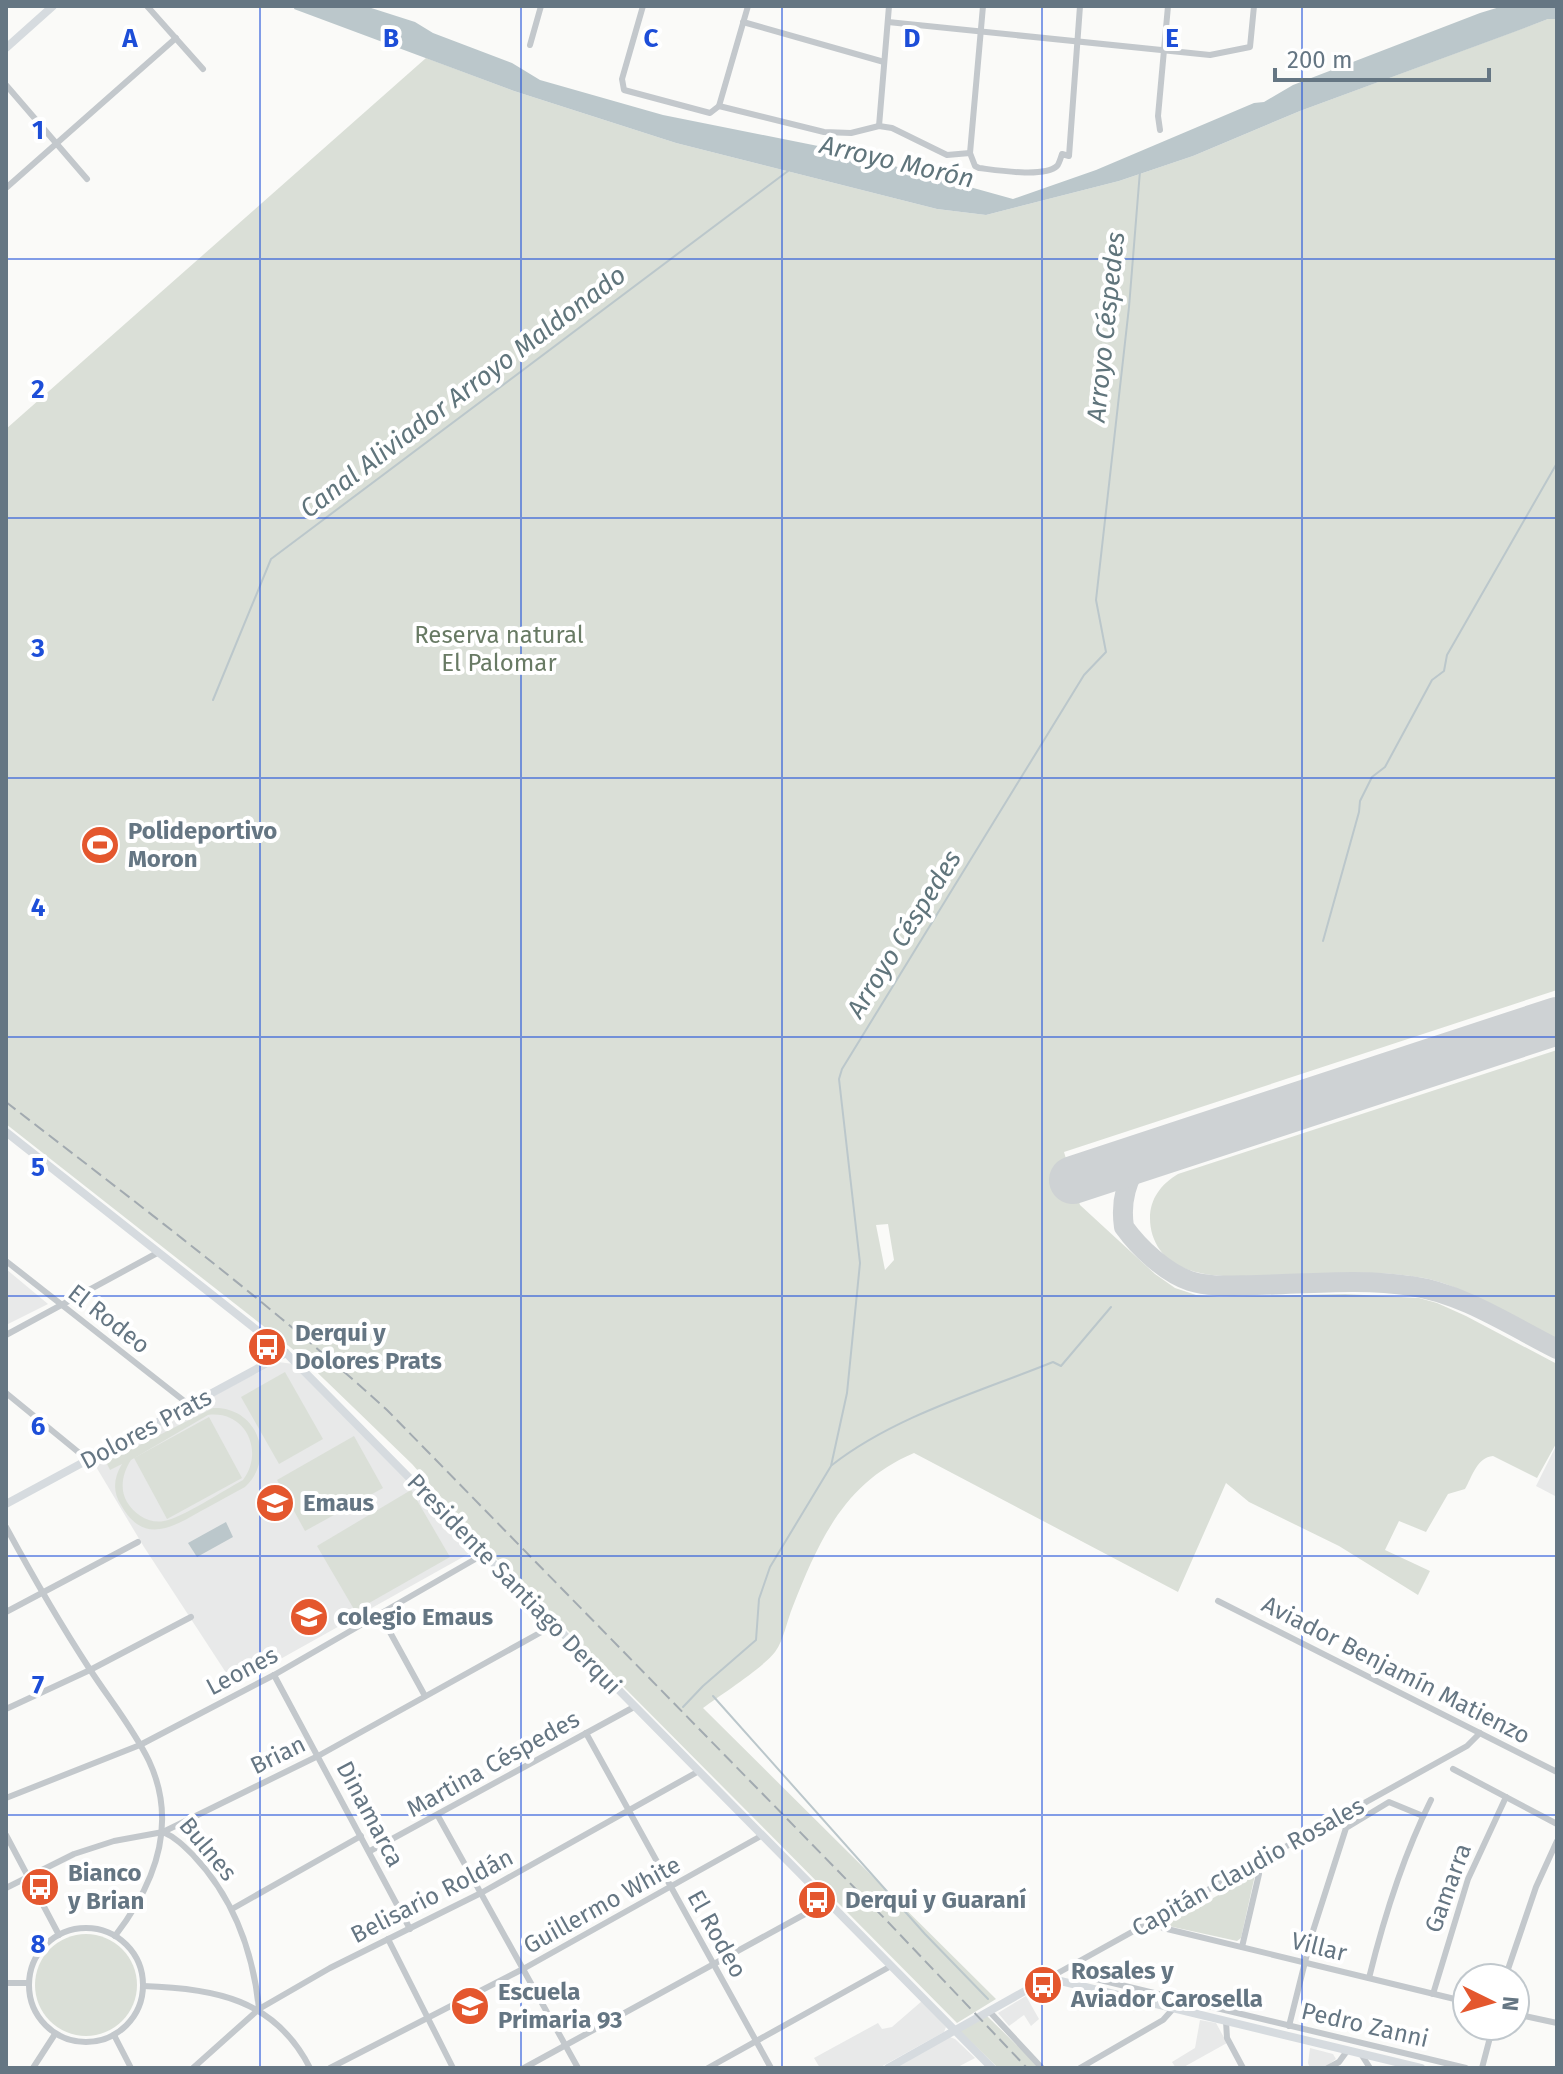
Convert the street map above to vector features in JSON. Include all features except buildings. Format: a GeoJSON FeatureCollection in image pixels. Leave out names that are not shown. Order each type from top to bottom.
{"type":"FeatureCollection","features":[{"type":"Feature","properties":{"kind":"street"},"geometry":{"type":"LineString","coordinates":[[6,48],[53,6]]}},
{"type":"Feature","properties":{"kind":"street"},"geometry":{"type":"LineString","coordinates":[[147,6],[203,69]]}},
{"type":"Feature","properties":{"kind":"street"},"geometry":{"type":"LineString","coordinates":[[530,45],[541,6]]}},
{"type":"Feature","properties":{"kind":"street"},"geometry":{"type":"LineString","coordinates":[[643,6],[622,86],[628,92],[710,113],[719,106],[748,6]]}},
{"type":"Feature","properties":{"kind":"street"},"geometry":{"type":"LineString","coordinates":[[879,126],[889,6]]}},
{"type":"Feature","properties":{"kind":"street"},"geometry":{"type":"LineString","coordinates":[[983,6],[970,153],[975,166],[979,168],[1024,173],[1058,166],[1062,154],[1069,156],[1080,6]]}},
{"type":"Feature","properties":{"kind":"street"},"geometry":{"type":"LineString","coordinates":[[1160,130],[1158,116],[1168,6]]}},
{"type":"Feature","properties":{"kind":"street"},"geometry":{"type":"LineString","coordinates":[[888,22],[1210,55],[1250,47],[1254,6]]}},
{"type":"Feature","properties":{"kind":"street"},"geometry":{"type":"LineString","coordinates":[[743,22],[884,62]]}},
{"type":"Feature","properties":{"kind":"street"},"geometry":{"type":"LineString","coordinates":[[6,188],[176,38]]}},
{"type":"Feature","properties":{"kind":"street"},"geometry":{"type":"LineString","coordinates":[[6,85],[87,179]]}},
{"type":"Feature","properties":{"kind":"street"},"geometry":{"type":"LineString","coordinates":[[719,106],[824,132],[851,133],[879,126],[892,128],[947,155],[970,153]]}},
{"type":"Feature","properties":{"kind":"street","name":"Presidente Santiago Derqui"},"geometry":{"type":"LineString","coordinates":[[6,1132],[286,1353],[992,2068]]}},
{"type":"Feature","properties":{"kind":"street"},"geometry":{"type":"LineString","coordinates":[[6,1335],[159,1252]]}},
{"type":"Feature","properties":{"kind":"street","name":"El Rodeo"},"geometry":{"type":"LineString","coordinates":[[6,1261],[188,1406]]}},
{"type":"Feature","properties":{"kind":"street","name":"Dolores Prats"},"geometry":{"type":"LineString","coordinates":[[6,1504],[286,1353]]}},
{"type":"Feature","properties":{"kind":"street"},"geometry":{"type":"LineString","coordinates":[[6,1393],[88,1460]]}},
{"type":"Feature","properties":{"kind":"street","name":"Bulnes"},"geometry":{"type":"LineString","coordinates":[[6,1527],[42,1593],[140,1745],[159,1789],[163,1832],[174,1837],[201,1865],[232,1909],[247,1949],[259,2009]]}},
{"type":"Feature","properties":{"kind":"street"},"geometry":{"type":"LineString","coordinates":[[6,1612],[138,1542]]}},
{"type":"Feature","properties":{"kind":"street","name":"Leones"},"geometry":{"type":"LineString","coordinates":[[6,1798],[140,1745],[274,1675],[484,1554]]}},
{"type":"Feature","properties":{"kind":"street","name":"Aviador Benjamín Matienzo"},"geometry":{"type":"LineString","coordinates":[[1218,1601],[1557,1772]]}},
{"type":"Feature","properties":{"kind":"street"},"geometry":{"type":"LineString","coordinates":[[380,1614],[425,1696]]}},
{"type":"Feature","properties":{"kind":"street"},"geometry":{"type":"LineString","coordinates":[[6,1709],[90,1670],[191,1617]]}},
{"type":"Feature","properties":{"kind":"street","name":"Brian"},"geometry":{"type":"LineString","coordinates":[[6,1888],[56,1861],[94,1847],[163,1832],[318,1756],[554,1625]]}},
{"type":"Feature","properties":{"kind":"street","name":"Dinamarca"},"geometry":{"type":"LineString","coordinates":[[274,1675],[410,1929]]}},
{"type":"Feature","properties":{"kind":"street","name":"Martina Céspedes"},"geometry":{"type":"LineString","coordinates":[[370,1851],[634,1707]]}},
{"type":"Feature","properties":{"kind":"street","name":"El Rodeo"},"geometry":{"type":"LineString","coordinates":[[586,1733],[771,2068]]}},
{"type":"Feature","properties":{"kind":"street","name":"Capitán Claudio Rosales"},"geometry":{"type":"LineString","coordinates":[[888,2068],[1467,1746],[1480,1733]]}},
{"type":"Feature","properties":{"kind":"street"},"geometry":{"type":"LineString","coordinates":[[1453,1769],[1557,1824]]}},
{"type":"Feature","properties":{"kind":"street","name":"Belisario Roldán"},"geometry":{"type":"LineString","coordinates":[[193,2068],[259,2009],[481,1893],[699,1771]]}},
{"type":"Feature","properties":{"kind":"street","name":"Gamarra"},"geometry":{"type":"LineString","coordinates":[[1433,1994],[1468,1879],[1506,1797]]}},
{"type":"Feature","properties":{"kind":"street"},"geometry":{"type":"LineString","coordinates":[[1369,1978],[1392,1894],[1431,1800]]}},
{"type":"Feature","properties":{"kind":"street"},"geometry":{"type":"LineString","coordinates":[[1289,2026],[1304,1962],[1346,1828],[1389,1802],[1423,1816]]}},
{"type":"Feature","properties":{"kind":"street"},"geometry":{"type":"LineString","coordinates":[[438,1816],[578,2068]]}},
{"type":"Feature","properties":{"kind":"street"},"geometry":{"type":"LineString","coordinates":[[115,1936],[148,1884],[163,1832]]}},
{"type":"Feature","properties":{"kind":"street"},"geometry":{"type":"LineString","coordinates":[[6,1835],[59,1935]]}},
{"type":"Feature","properties":{"kind":"street"},"geometry":{"type":"LineString","coordinates":[[232,1909],[361,1836]]}},
{"type":"Feature","properties":{"kind":"street","name":"Guillermo White"},"geometry":{"type":"LineString","coordinates":[[330,2068],[523,1969],[761,1836]]}},
{"type":"Feature","properties":{"kind":"street"},"geometry":{"type":"LineString","coordinates":[[1510,1962],[1536,1887],[1557,1841]]}},
{"type":"Feature","properties":{"kind":"street"},"geometry":{"type":"LineString","coordinates":[[1242,1947],[1259,1874]]}},
{"type":"Feature","properties":{"kind":"street"},"geometry":{"type":"LineString","coordinates":[[524,2068],[827,1902]]}},
{"type":"Feature","properties":{"kind":"street"},"geometry":{"type":"LineString","coordinates":[[86,1928],[115,1936],[127,1945],[142,1971],[143,1986],[135,2015],[126,2027],[100,2041],[84,2043],[55,2034],[40,2020],[31,2002],[29,1983],[33,1964],[43,1948],[59,1935],[86,1928]]}},
{"type":"Feature","properties":{"kind":"street","name":"Villar"},"geometry":{"type":"LineString","coordinates":[[1163,1928],[1451,1998]]}},
{"type":"Feature","properties":{"kind":"street"},"geometry":{"type":"LineString","coordinates":[[388,1939],[453,2068]]}},
{"type":"Feature","properties":{"kind":"street","name":"Pedro Zanni"},"geometry":{"type":"LineString","coordinates":[[1075,1963],[1081,1973],[1096,1979],[1466,2068]]}},
{"type":"Feature","properties":{"kind":"street"},"geometry":{"type":"LineString","coordinates":[[708,2068],[891,1966]]}},
{"type":"Feature","properties":{"kind":"street"},"geometry":{"type":"LineString","coordinates":[[1048,1978],[1421,2068]]}},
{"type":"Feature","properties":{"kind":"street"},"geometry":{"type":"LineString","coordinates":[[6,1983],[29,1983]]}},
{"type":"Feature","properties":{"kind":"street"},"geometry":{"type":"LineString","coordinates":[[143,1986],[214,1993],[259,2009],[288,2035],[310,2068]]}},
{"type":"Feature","properties":{"kind":"street"},"geometry":{"type":"LineString","coordinates":[[1080,2068],[1163,2020],[1172,2010]]}},
{"type":"Feature","properties":{"kind":"street"},"geometry":{"type":"LineString","coordinates":[[989,2011],[1042,2068]]}},
{"type":"Feature","properties":{"kind":"street"},"geometry":{"type":"LineString","coordinates":[[1531,2017],[1557,2023]]}},
{"type":"Feature","properties":{"kind":"street"},"geometry":{"type":"LineString","coordinates":[[1226,2021],[1227,2038],[1243,2068]]}},
{"type":"Feature","properties":{"kind":"street"},"geometry":{"type":"LineString","coordinates":[[33,2068],[55,2034]]}},
{"type":"Feature","properties":{"kind":"street"},"geometry":{"type":"LineString","coordinates":[[114,2035],[131,2068]]}},
{"type":"Feature","properties":{"kind":"street"},"geometry":{"type":"LineString","coordinates":[[1482,2068],[1489,2042]]}},
{"type":"Feature","properties":{"kind":"street"},"geometry":{"type":"LineString","coordinates":[[1328,2068],[1339,2062],[1347,2051]]}},
{"type":"Feature","properties":{"kind":"street"},"geometry":{"type":"LineString","coordinates":[[1361,2053],[1370,2068]]}},
{"type":"Feature","properties":{"kind":"shaded area","name":"Arroyo Morón"},"geometry":{"type":"Polygon","coordinates":[[[295,6],[365,6],[415,22],[433,33],[512,63],[540,80],[663,115],[833,149],[1013,199],[1096,170],[1254,103],[1264,102],[1293,85],[1480,13],[1503,6],[1557,6],[1557,19],[1548,19],[1300,111],[1193,156],[1119,181],[986,215],[937,209],[676,143],[514,91],[294,9],[295,6]]]}},
{"type":"Feature","properties":{"kind":"shaded area"},"geometry":{"type":"Polygon","coordinates":[[[6,1269],[48,1304],[6,1325],[6,1269]]]}},
{"type":"Feature","properties":{"kind":"shaded area","name":"Emaus"},"geometry":{"type":"Polygon","coordinates":[[[278,1362],[294,1364],[474,1546],[472,1552],[234,1685],[144,1547],[92,1460],[278,1362]]]}},
{"type":"Feature","properties":{"kind":"shaded area"},"geometry":{"type":"Polygon","coordinates":[[[1557,1444],[1557,1497],[1536,1486],[1557,1444]]]}},
{"type":"Feature","properties":{"kind":"shaded area"},"geometry":{"type":"Polygon","coordinates":[[[226,1522],[233,1537],[197,1557],[188,1543],[226,1522]]]}},
{"type":"Feature","properties":{"kind":"shaded area"},"geometry":{"type":"Polygon","coordinates":[[[1026,1996],[1039,2019],[1031,2026],[1024,2015],[1009,2026],[998,2013],[1026,1996]]]}},
{"type":"Feature","properties":{"kind":"shaded area"},"geometry":{"type":"Polygon","coordinates":[[[922,2001],[946,2027],[944,2032],[879,2068],[820,2068],[814,2058],[878,2023],[882,2029],[892,2027],[922,2001]]]}},
{"type":"Feature","properties":{"kind":"shaded area"},"geometry":{"type":"Polygon","coordinates":[[[1200,2020],[1216,2023],[1227,2043],[1182,2068],[1176,2068],[1172,2062],[1195,2048],[1200,2020]]]}},
{"type":"Feature","properties":{"kind":"shaded area"},"geometry":{"type":"Polygon","coordinates":[[[950,2037],[975,2058],[956,2068],[894,2068],[950,2037]]]}},
{"type":"Feature","properties":{"kind":"shaded area"},"geometry":{"type":"Polygon","coordinates":[[[1310,2048],[1333,2054],[1336,2059],[1324,2068],[1310,2068],[1310,2048]]]}},
{"type":"Feature","properties":{"kind":"green space","name":"Reserva natural El Palomar"},"geometry":{"type":"Polygon","coordinates":[[[1548,19],[1557,19],[1557,990],[1064,1152],[1080,1205],[1155,1274],[1175,1288],[1196,1295],[1219,1297],[1345,1294],[1419,1298],[1466,1316],[1557,1364],[1557,1442],[1537,1478],[1493,1456],[1487,1457],[1476,1468],[1465,1489],[1448,1494],[1426,1532],[1399,1521],[1385,1550],[1430,1571],[1418,1595],[1339,1546],[1249,1502],[1226,1483],[1178,1592],[914,1453],[890,1465],[852,1497],[837,1516],[813,1558],[775,1652],[752,1673],[703,1708],[996,1999],[957,2023],[486,1548],[412,1464],[295,1351],[6,1124],[6,429],[426,58],[514,91],[676,143],[937,209],[986,215],[1119,181],[1193,156],[1300,111],[1548,19]],[[888,1224],[876,1225],[885,1270],[894,1260],[888,1224]]]}},
{"type":"Feature","properties":{"kind":"green space"},"geometry":{"type":"Polygon","coordinates":[[[1557,1050],[1557,1340],[1457,1288],[1424,1278],[1367,1273],[1218,1276],[1178,1265],[1165,1256],[1156,1243],[1150,1218],[1154,1198],[1166,1182],[1178,1174],[1557,1050]]]}},
{"type":"Feature","properties":{"kind":"green space"},"geometry":{"type":"Polygon","coordinates":[[[285,1372],[323,1439],[279,1464],[241,1397],[285,1372]]]}},
{"type":"Feature","properties":{"kind":"green space"},"geometry":{"type":"Polygon","coordinates":[[[213,1408],[241,1415],[257,1436],[260,1448],[260,1462],[255,1475],[245,1487],[179,1523],[158,1529],[138,1525],[129,1517],[115,1489],[122,1464],[110,1470],[106,1462],[213,1408]],[[208,1415],[131,1460],[124,1475],[125,1497],[142,1517],[153,1521],[171,1519],[243,1480],[252,1457],[248,1435],[232,1419],[208,1415]]]}},
{"type":"Feature","properties":{"kind":"green space"},"geometry":{"type":"Polygon","coordinates":[[[209,1417],[242,1478],[167,1519],[134,1458],[209,1417]]]}},
{"type":"Feature","properties":{"kind":"green space"},"geometry":{"type":"Polygon","coordinates":[[[354,1436],[383,1488],[305,1531],[277,1480],[354,1436]]]}},
{"type":"Feature","properties":{"kind":"green space"},"geometry":{"type":"Polygon","coordinates":[[[411,1490],[450,1557],[355,1611],[317,1546],[411,1490]]]}},
{"type":"Feature","properties":{"kind":"green space"},"geometry":{"type":"Polygon","coordinates":[[[1255,1875],[1241,1938],[1237,1941],[1164,1925],[1255,1875]]]}},
{"type":"Feature","properties":{"kind":"green space"},"geometry":{"type":"Polygon","coordinates":[[[86,1934],[105,1938],[122,1949],[133,1966],[137,1985],[133,2004],[122,2021],[105,2032],[86,2036],[67,2032],[50,2021],[39,2004],[35,1985],[39,1966],[50,1949],[67,1938],[86,1934]]]}},
{"type":"Feature","properties":{"kind":"green space"},"geometry":{"type":"Polygon","coordinates":[[[987,2016],[1040,2068],[998,2068],[960,2031],[987,2016]]]}},
{"type":"Feature","properties":{"kind":"waterway","name":"Canal Aliviador Arroyo Maldonado"},"geometry":{"type":"LineString","coordinates":[[213,700],[271,559],[788,171]]}},
{"type":"Feature","properties":{"kind":"waterway","name":"Arroyo Céspedes"},"geometry":{"type":"LineString","coordinates":[[683,1707],[756,1640],[759,1599],[770,1567],[831,1466],[847,1393],[860,1263],[839,1079],[842,1069],[1084,675],[1106,652],[1096,600],[1129,307],[1140,171]]}},
{"type":"Feature","properties":{"kind":"waterway"},"geometry":{"type":"LineString","coordinates":[[1323,941],[1360,801],[1372,777],[1385,767],[1432,680],[1444,671],[1447,655],[1557,463]]}},
{"type":"Feature","properties":{"kind":"waterway"},"geometry":{"type":"LineString","coordinates":[[832,1465],[883,1432],[938,1406],[1053,1362],[1061,1366],[1111,1307]]}},
{"type":"Feature","properties":{"kind":"waterway"},"geometry":{"type":"LineString","coordinates":[[713,1696],[925,1934],[988,1999]]}},
{"type":"Feature","properties":{"kind":"taxiway"},"geometry":{"type":"LineString","coordinates":[[1141,1158],[1126,1191],[1124,1227],[1154,1259],[1181,1277],[1215,1285],[1353,1282],[1411,1286],[1467,1303],[1557,1349]]}},
{"type":"Feature","properties":{"kind":"runway"},"geometry":{"type":"LineString","coordinates":[[1073,1180],[1557,1021]]}},
{"type":"Feature","properties":{"kind":"railway"},"geometry":{"type":"LineString","coordinates":[[6,1102],[247,1291],[387,1410],[1027,2068]]}},
{"type":"Feature","properties":{"kind":"place","name":"Polideportivo Moron"},"geometry":{"type":"Point","coordinates":[100,845]}},
{"type":"Feature","properties":{"kind":"place","name":"Derqui y Dolores Prats"},"geometry":{"type":"Point","coordinates":[267,1347]}},
{"type":"Feature","properties":{"kind":"place","name":"Emaus"},"geometry":{"type":"Point","coordinates":[275,1503]}},
{"type":"Feature","properties":{"kind":"place","name":"colegio Emaus"},"geometry":{"type":"Point","coordinates":[309,1617]}},
{"type":"Feature","properties":{"kind":"place","name":"Bianco y Brian"},"geometry":{"type":"Point","coordinates":[40,1887]}},
{"type":"Feature","properties":{"kind":"place","name":"Derqui y Guaraní"},"geometry":{"type":"Point","coordinates":[817,1900]}},
{"type":"Feature","properties":{"kind":"place","name":"Rosales y Aviador Carosella"},"geometry":{"type":"Point","coordinates":[1043,1985]}},
{"type":"Feature","properties":{"kind":"place","name":"Escuela Primaria 93"},"geometry":{"type":"Point","coordinates":[470,2006]}}]}
